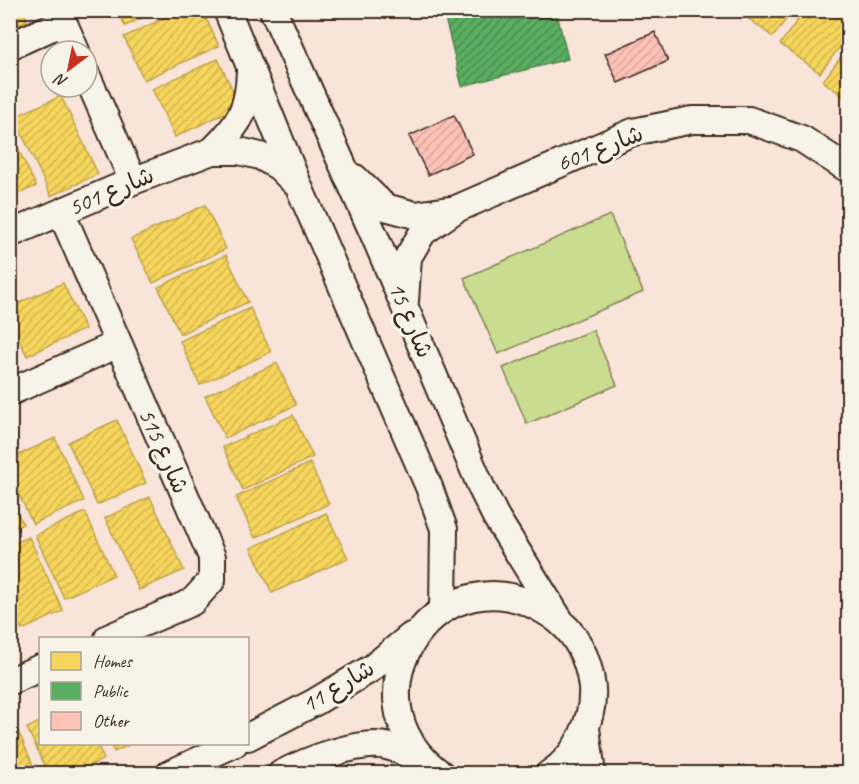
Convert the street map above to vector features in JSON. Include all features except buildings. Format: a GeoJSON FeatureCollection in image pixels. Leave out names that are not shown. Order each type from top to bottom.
{"type":"FeatureCollection","features":[{"type":"Feature","properties":{"kind":"street","name":"شارع 15"},"geometry":{"type":"LineString","coordinates":[[227,10],[299,187],[429,487],[444,529],[443,609]]}},
{"type":"Feature","properties":{"kind":"street","name":"شارع 15"},"geometry":{"type":"LineString","coordinates":[[273,10],[345,168],[496,517],[561,622]]}},
{"type":"Feature","properties":{"kind":"street"},"geometry":{"type":"LineString","coordinates":[[10,46],[61,16],[71,39]]}},
{"type":"Feature","properties":{"kind":"street","name":"شارع 501"},"geometry":{"type":"LineString","coordinates":[[212,151],[243,115],[250,92],[250,69]]}},
{"type":"Feature","properties":{"kind":"street"},"geometry":{"type":"LineString","coordinates":[[97,99],[133,181]]}},
{"type":"Feature","properties":{"kind":"street","name":"شارع 601"},"geometry":{"type":"LineString","coordinates":[[404,304],[408,257],[423,232],[456,209],[633,132],[692,120],[749,120],[802,140],[849,169]]}},
{"type":"Feature","properties":{"kind":"street","name":"شارع 501"},"geometry":{"type":"LineString","coordinates":[[10,234],[133,181],[212,151],[239,151],[260,156],[279,167],[299,187]]}},
{"type":"Feature","properties":{"kind":"street","name":"شارع 601"},"geometry":{"type":"LineString","coordinates":[[345,168],[385,207],[415,215],[456,209]]}},
{"type":"Feature","properties":{"kind":"street","name":"شارع 515"},"geometry":{"type":"LineString","coordinates":[[61,212],[212,557],[212,580],[192,602],[113,637]]}},
{"type":"Feature","properties":{"kind":"street"},"geometry":{"type":"LineString","coordinates":[[10,392],[118,344]]}},
{"type":"Feature","properties":{"kind":"street","name":"شارع 11"},"geometry":{"type":"LineString","coordinates":[[249,736],[315,702],[372,668],[443,609],[473,597],[505,595],[535,604],[561,622]]}},
{"type":"Feature","properties":{"kind":"street"},"geometry":{"type":"LineString","coordinates":[[549,774],[572,753],[586,728],[592,700],[590,671],[580,644],[561,622]]}},
{"type":"Feature","properties":{"kind":"street"},"geometry":{"type":"LineString","coordinates":[[422,626],[405,652],[397,681],[399,712],[409,741],[435,769]]}},
{"type":"Feature","properties":{"kind":"street"},"geometry":{"type":"LineString","coordinates":[[10,681],[39,668]]}},
{"type":"Feature","properties":{"kind":"street"},"geometry":{"type":"LineString","coordinates":[[586,728],[592,774]]}},
{"type":"Feature","properties":{"kind":"street"},"geometry":{"type":"LineString","coordinates":[[169,774],[232,745]]}},
{"type":"Feature","properties":{"kind":"street"},"geometry":{"type":"LineString","coordinates":[[280,774],[328,753],[366,746],[388,746],[435,769]]}},
{"type":"Feature","properties":{"kind":"green space"},"geometry":{"type":"Polygon","coordinates":[[[610,215],[643,292],[498,354],[464,278],[610,215]]]}},
{"type":"Feature","properties":{"kind":"green space"},"geometry":{"type":"Polygon","coordinates":[[[593,330],[617,385],[527,424],[503,368],[593,330]]]}}]}
